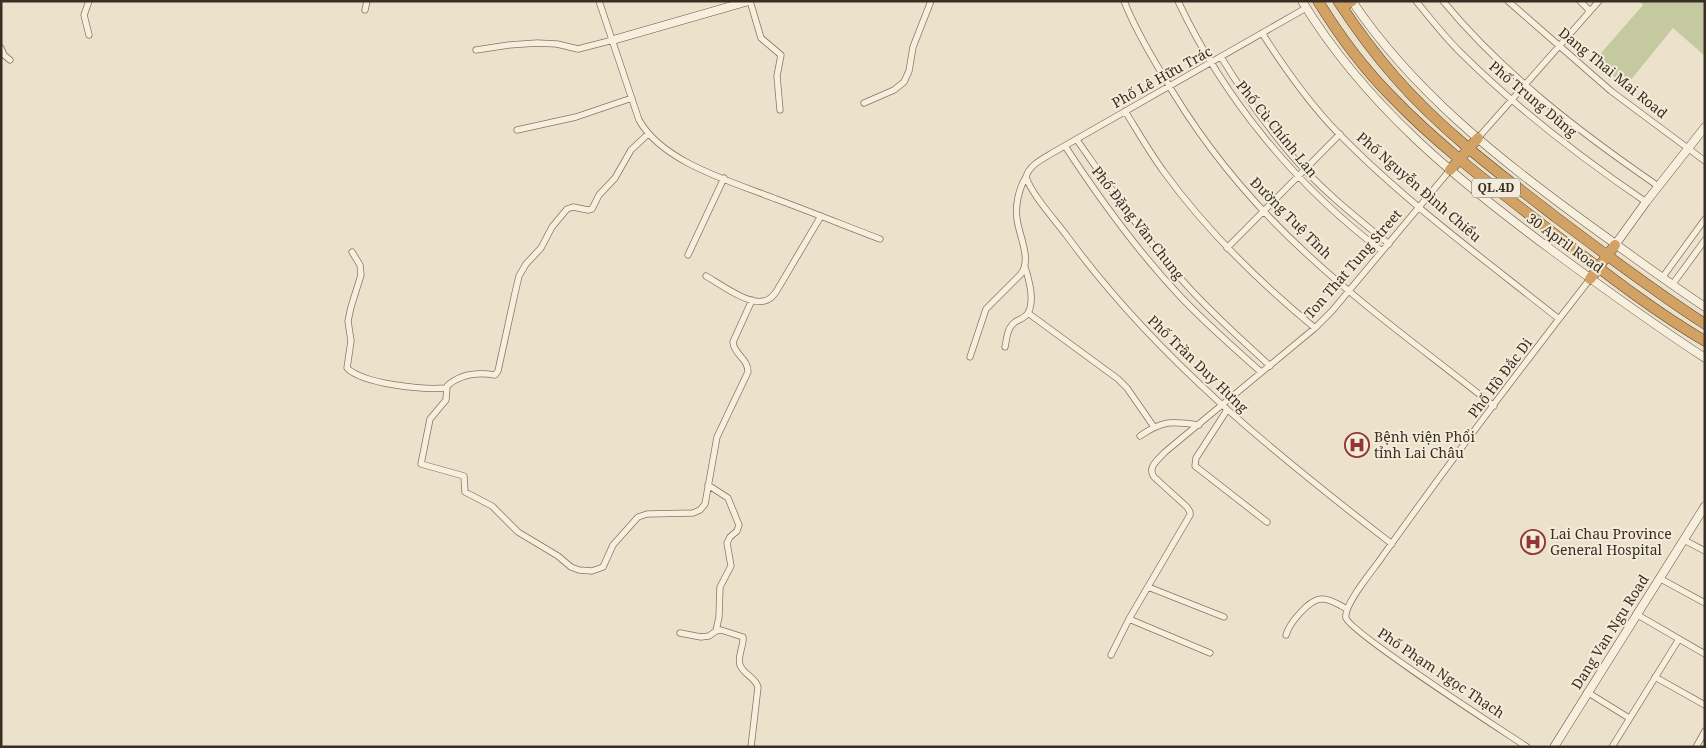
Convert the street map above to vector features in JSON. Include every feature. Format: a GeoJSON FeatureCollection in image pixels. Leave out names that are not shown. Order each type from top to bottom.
{"type":"FeatureCollection","features":[{"type":"Feature","properties":{"kind":"highway","name":"30 April Road"},"geometry":{"type":"LineString","coordinates":[[1318,1],[1357,58],[1380,84],[1409,114],[1460,159],[1598,268],[1660,313],[1705,341]]}},
{"type":"Feature","properties":{"kind":"highway"},"geometry":{"type":"LineString","coordinates":[[1340,4],[1352,1]]}},
{"type":"Feature","properties":{"kind":"highway","name":"30 April Road"},"geometry":{"type":"LineString","coordinates":[[1340,4],[1395,78],[1470,148],[1512,184],[1607,256],[1705,324]]}},
{"type":"Feature","properties":{"kind":"highway"},"geometry":{"type":"LineString","coordinates":[[1450,170],[1478,138]]}},
{"type":"Feature","properties":{"kind":"highway"},"geometry":{"type":"LineString","coordinates":[[1590,278],[1615,245]]}},
{"type":"Feature","properties":{"kind":"street"},"geometry":{"type":"LineString","coordinates":[[89,1],[84,15],[90,35]]}},
{"type":"Feature","properties":{"kind":"street"},"geometry":{"type":"LineString","coordinates":[[365,10],[367,1]]}},
{"type":"Feature","properties":{"kind":"street"},"geometry":{"type":"LineString","coordinates":[[599,1],[640,120],[648,134],[675,154],[724,178],[880,240]]}},
{"type":"Feature","properties":{"kind":"street"},"geometry":{"type":"LineString","coordinates":[[476,50],[538,43],[558,44],[578,49],[750,1],[761,38],[781,55],[777,76],[780,110]]}},
{"type":"Feature","properties":{"kind":"street"},"geometry":{"type":"LineString","coordinates":[[864,104],[894,90],[904,82],[909,71],[914,47],[931,1]]}},
{"type":"Feature","properties":{"kind":"street","name":"Đường Tuệ Tĩnh"},"geometry":{"type":"LineString","coordinates":[[1124,1],[1139,34],[1168,86],[1212,150],[1263,211],[1307,254],[1349,290],[1494,406]]}},
{"type":"Feature","properties":{"kind":"street","name":"Phố Cù Chính Lan"},"geometry":{"type":"LineString","coordinates":[[1178,1],[1210,63],[1249,118],[1298,176],[1341,218],[1382,252]]}},
{"type":"Feature","properties":{"kind":"street","name":"30 April Road"},"geometry":{"type":"LineString","coordinates":[[1352,1],[1367,23],[1413,79],[1438,104],[1534,184],[1615,245],[1705,308]]}},
{"type":"Feature","properties":{"kind":"street","name":"Phố Trung Dũng"},"geometry":{"type":"LineString","coordinates":[[1416,1],[1458,50],[1512,99],[1584,157],[1646,202]]}},
{"type":"Feature","properties":{"kind":"street","name":"Phố Trung Dũng"},"geometry":{"type":"LineString","coordinates":[[1443,1],[1475,37],[1525,84],[1591,138],[1658,186]]}},
{"type":"Feature","properties":{"kind":"street","name":"Dang Thai Mai Road"},"geometry":{"type":"LineString","coordinates":[[1508,1],[1611,91],[1705,161]]}},
{"type":"Feature","properties":{"kind":"street"},"geometry":{"type":"LineString","coordinates":[[1580,1],[1590,11]]}},
{"type":"Feature","properties":{"kind":"street"},"geometry":{"type":"LineString","coordinates":[[1478,138],[1599,1]]}},
{"type":"Feature","properties":{"kind":"street","name":"Phố Lê Hữu Trác"},"geometry":{"type":"LineString","coordinates":[[1026,177],[1030,169],[1065,146],[1168,86],[1221,58],[1304,5]]}},
{"type":"Feature","properties":{"kind":"street","name":"30 April Road"},"geometry":{"type":"LineString","coordinates":[[1304,5],[1375,99],[1450,170],[1515,223],[1705,358]]}},
{"type":"Feature","properties":{"kind":"street","name":"Phố Nguyễn Đình Chiểu"},"geometry":{"type":"LineString","coordinates":[[1262,33],[1300,88],[1340,134],[1392,185],[1559,319]]}},
{"type":"Feature","properties":{"kind":"street"},"geometry":{"type":"LineString","coordinates":[[1,48],[4,55],[10,60]]}},
{"type":"Feature","properties":{"kind":"street","name":"Phố Cù Chính Lan"},"geometry":{"type":"LineString","coordinates":[[1221,58],[1262,118],[1288,151],[1327,191],[1388,244]]}},
{"type":"Feature","properties":{"kind":"street"},"geometry":{"type":"LineString","coordinates":[[517,130],[576,117],[632,98]]}},
{"type":"Feature","properties":{"kind":"street"},"geometry":{"type":"LineString","coordinates":[[1125,111],[1164,172],[1201,220],[1283,302],[1315,328]]}},
{"type":"Feature","properties":{"kind":"street"},"geometry":{"type":"LineString","coordinates":[[1615,245],[1658,186],[1705,127]]}},
{"type":"Feature","properties":{"kind":"street"},"geometry":{"type":"LineString","coordinates":[[648,134],[631,150],[616,178],[599,195],[592,209],[573,207],[567,209],[552,227],[541,248],[526,264],[514,293],[497,374],[472,374],[451,382],[446,388],[446,400],[429,422],[421,464],[464,476],[465,492],[492,506],[518,532],[558,556],[575,569],[592,571],[603,567],[613,545],[638,517],[646,514],[688,513],[700,510],[706,500],[717,437],[748,372],[748,364],[734,348],[733,342],[752,300]]}},
{"type":"Feature","properties":{"kind":"street"},"geometry":{"type":"LineString","coordinates":[[1227,248],[1340,134]]}},
{"type":"Feature","properties":{"kind":"street","name":"Phố Đặng Văn Chung"},"geometry":{"type":"LineString","coordinates":[[1077,140],[1111,189],[1164,258],[1208,307],[1270,366]]}},
{"type":"Feature","properties":{"kind":"street","name":"Phố Đặng Văn Chung"},"geometry":{"type":"LineString","coordinates":[[1065,146],[1120,224],[1154,267],[1204,321],[1262,372]]}},
{"type":"Feature","properties":{"kind":"street","name":"Ton That Tung Street"},"geometry":{"type":"LineString","coordinates":[[1148,587],[1190,512],[1154,477],[1152,466],[1165,452],[1315,328],[1382,252],[1450,170]]}},
{"type":"Feature","properties":{"kind":"street"},"geometry":{"type":"LineString","coordinates":[[1005,347],[1012,326],[1028,313],[1031,300],[1031,291],[1025,267],[1024,248],[1016,213],[1020,192],[1026,177]]}},
{"type":"Feature","properties":{"kind":"street","name":"Phố Trần Duy Hưng"},"geometry":{"type":"LineString","coordinates":[[1026,177],[1040,199],[1108,290],[1146,332],[1227,410],[1319,488],[1392,544]]}},
{"type":"Feature","properties":{"kind":"street"},"geometry":{"type":"LineString","coordinates":[[688,255],[724,178]]}},
{"type":"Feature","properties":{"kind":"street"},"geometry":{"type":"LineString","coordinates":[[706,276],[752,300],[764,302],[776,292],[821,216]]}},
{"type":"Feature","properties":{"kind":"street"},"geometry":{"type":"LineString","coordinates":[[1662,278],[1705,219]]}},
{"type":"Feature","properties":{"kind":"street"},"geometry":{"type":"LineString","coordinates":[[1672,285],[1705,240]]}},
{"type":"Feature","properties":{"kind":"street"},"geometry":{"type":"LineString","coordinates":[[352,252],[360,265],[361,275],[348,321],[351,341],[347,368],[356,374],[380,382],[446,388]]}},
{"type":"Feature","properties":{"kind":"street"},"geometry":{"type":"LineString","coordinates":[[1154,267],[1164,258]]}},
{"type":"Feature","properties":{"kind":"street"},"geometry":{"type":"LineString","coordinates":[[970,357],[986,309],[1021,274],[1025,267]]}},
{"type":"Feature","properties":{"kind":"street","name":"Phố Hồ Đắc Di"},"geometry":{"type":"LineString","coordinates":[[1346,612],[1392,544],[1590,278]]}},
{"type":"Feature","properties":{"kind":"street"},"geometry":{"type":"LineString","coordinates":[[1028,313],[1118,379],[1127,388],[1154,427]]}},
{"type":"Feature","properties":{"kind":"street"},"geometry":{"type":"LineString","coordinates":[[1227,410],[1196,458],[1195,466],[1267,522]]}},
{"type":"Feature","properties":{"kind":"street"},"geometry":{"type":"LineString","coordinates":[[1140,436],[1154,427],[1169,423],[1199,425]]}},
{"type":"Feature","properties":{"kind":"street"},"geometry":{"type":"LineString","coordinates":[[708,485],[728,498],[739,525],[737,531],[730,536],[727,543],[731,566],[720,587],[719,617],[716,631]]}},
{"type":"Feature","properties":{"kind":"street","name":"Dang Van Ngu Road"},"geometry":{"type":"LineString","coordinates":[[1554,747],[1705,506]]}},
{"type":"Feature","properties":{"kind":"street"},"geometry":{"type":"LineString","coordinates":[[1684,540],[1705,551]]}},
{"type":"Feature","properties":{"kind":"street"},"geometry":{"type":"LineString","coordinates":[[1659,578],[1705,603]]}},
{"type":"Feature","properties":{"kind":"street"},"geometry":{"type":"LineString","coordinates":[[1111,655],[1148,587],[1224,617]]}},
{"type":"Feature","properties":{"kind":"street"},"geometry":{"type":"LineString","coordinates":[[1286,635],[1293,621],[1316,601],[1325,599],[1346,612]]}},
{"type":"Feature","properties":{"kind":"street","name":"Phố Phạm Ngọc Thạch"},"geometry":{"type":"LineString","coordinates":[[1346,612],[1347,620],[1359,632],[1527,747]]}},
{"type":"Feature","properties":{"kind":"street"},"geometry":{"type":"LineString","coordinates":[[1636,614],[1705,654]]}},
{"type":"Feature","properties":{"kind":"street"},"geometry":{"type":"LineString","coordinates":[[1130,619],[1210,653]]}},
{"type":"Feature","properties":{"kind":"street"},"geometry":{"type":"LineString","coordinates":[[680,633],[701,637],[709,636],[716,631],[727,631],[740,635],[743,638],[740,665],[756,681],[758,687],[751,747]]}},
{"type":"Feature","properties":{"kind":"street"},"geometry":{"type":"LineString","coordinates":[[1615,746],[1629,718],[1679,639]]}},
{"type":"Feature","properties":{"kind":"street"},"geometry":{"type":"LineString","coordinates":[[1655,677],[1705,705]]}},
{"type":"Feature","properties":{"kind":"street"},"geometry":{"type":"LineString","coordinates":[[1587,692],[1629,718]]}},
{"type":"Feature","properties":{"kind":"street"},"geometry":{"type":"LineString","coordinates":[[1696,747],[1705,731]]}},
{"type":"Feature","properties":{"kind":"green space"},"geometry":{"type":"Polygon","coordinates":[[[1639,1],[1705,1],[1705,56],[1673,28],[1625,87],[1595,60],[1643,5],[1639,1]]]}},
{"type":"Feature","properties":{"kind":"place","name":"Bệnh viện Phổi tỉnh Lai Châu"},"geometry":{"type":"Point","coordinates":[1357,445]}},
{"type":"Feature","properties":{"kind":"place","name":"Lai Chau Province General Hospital"},"geometry":{"type":"Point","coordinates":[1533,542]}}]}
